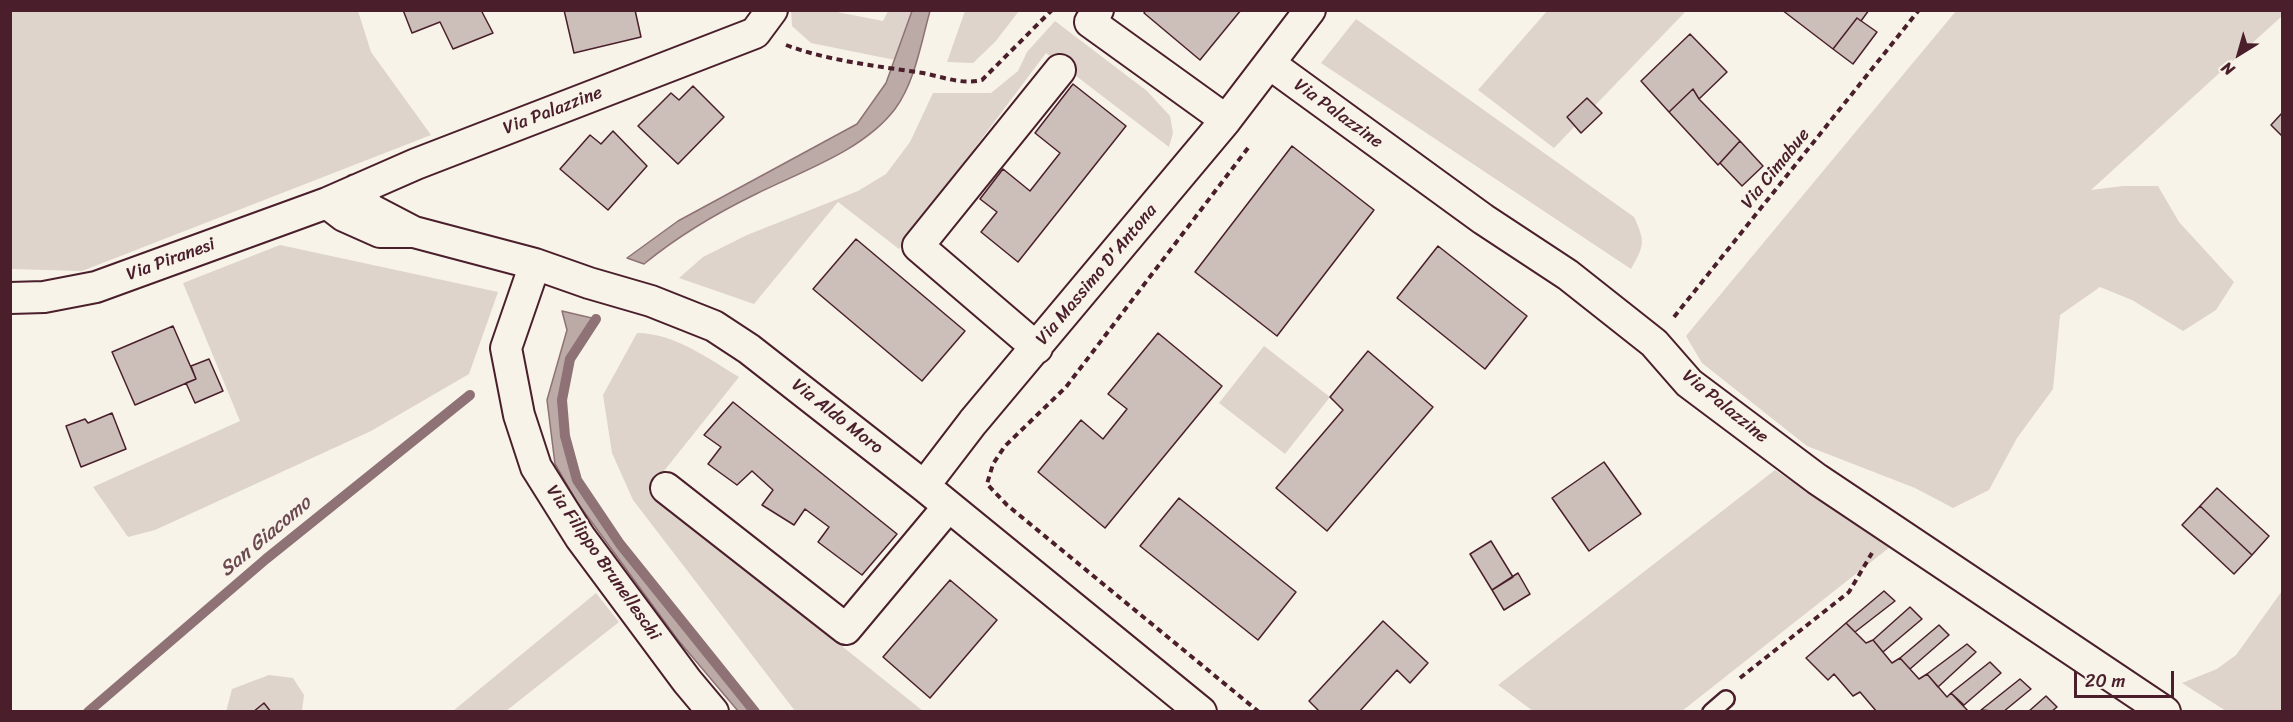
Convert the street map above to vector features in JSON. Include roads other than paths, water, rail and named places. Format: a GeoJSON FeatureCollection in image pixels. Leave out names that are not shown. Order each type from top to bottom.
{"type":"FeatureCollection","features":[{"type":"Feature","properties":{"kind":"street"},"geometry":{"type":"LineString","coordinates":[[1098,10],[1090,22],[1226,120]]}},
{"type":"Feature","properties":{"kind":"street","name":"Via Massimo D'Antona"},"geometry":{"type":"LineString","coordinates":[[924,486],[973,422],[1226,120],[1310,10]]}},
{"type":"Feature","properties":{"kind":"street","name":"Via Palazzine"},"geometry":{"type":"LineString","coordinates":[[327,203],[764,22]]}},
{"type":"Feature","properties":{"kind":"street","name":"Via Palazzine"},"geometry":{"type":"LineString","coordinates":[[1270,64],[1483,219],[1568,275],[1654,343],[1689,383],[1817,479],[2165,711]]}},
{"type":"Feature","properties":{"kind":"street"},"geometry":{"type":"LineString","coordinates":[[1037,348],[918,246],[1060,70]]}},
{"type":"Feature","properties":{"kind":"street"},"geometry":{"type":"LineString","coordinates":[[356,190],[370,209],[414,232]]}},
{"type":"Feature","properties":{"kind":"street"},"geometry":{"type":"LineString","coordinates":[[327,203],[344,216],[380,232],[414,232]]}},
{"type":"Feature","properties":{"kind":"street","name":"Via Piranesi"},"geometry":{"type":"LineString","coordinates":[[10,298],[44,297],[96,287],[327,203]]}},
{"type":"Feature","properties":{"kind":"street","name":"Via Aldo Moro"},"geometry":{"type":"LineString","coordinates":[[414,232],[535,264],[651,301],[714,326],[749,348],[924,486],[1201,711]]}},
{"type":"Feature","properties":{"kind":"street","name":"Via Filippo Brunelleschi"},"geometry":{"type":"LineString","coordinates":[[535,264],[506,348],[519,415],[536,467],[580,537],[687,681],[713,711]]}},
{"type":"Feature","properties":{"kind":"street"},"geometry":{"type":"LineString","coordinates":[[666,488],[846,629],[948,507]]}},
{"type":"Feature","properties":{"kind":"lane"},"geometry":{"type":"LineString","coordinates":[[1711,711],[1726,699]]}},
{"type":"Feature","properties":{"kind":"waterway"},"geometry":{"type":"LineString","coordinates":[[596,319],[570,359],[562,400],[565,436],[577,480],[620,544],[755,712]]}},
{"type":"Feature","properties":{"kind":"waterway","name":"San Giacomo"},"geometry":{"type":"LineString","coordinates":[[88,712],[266,559],[470,395]]}}]}
